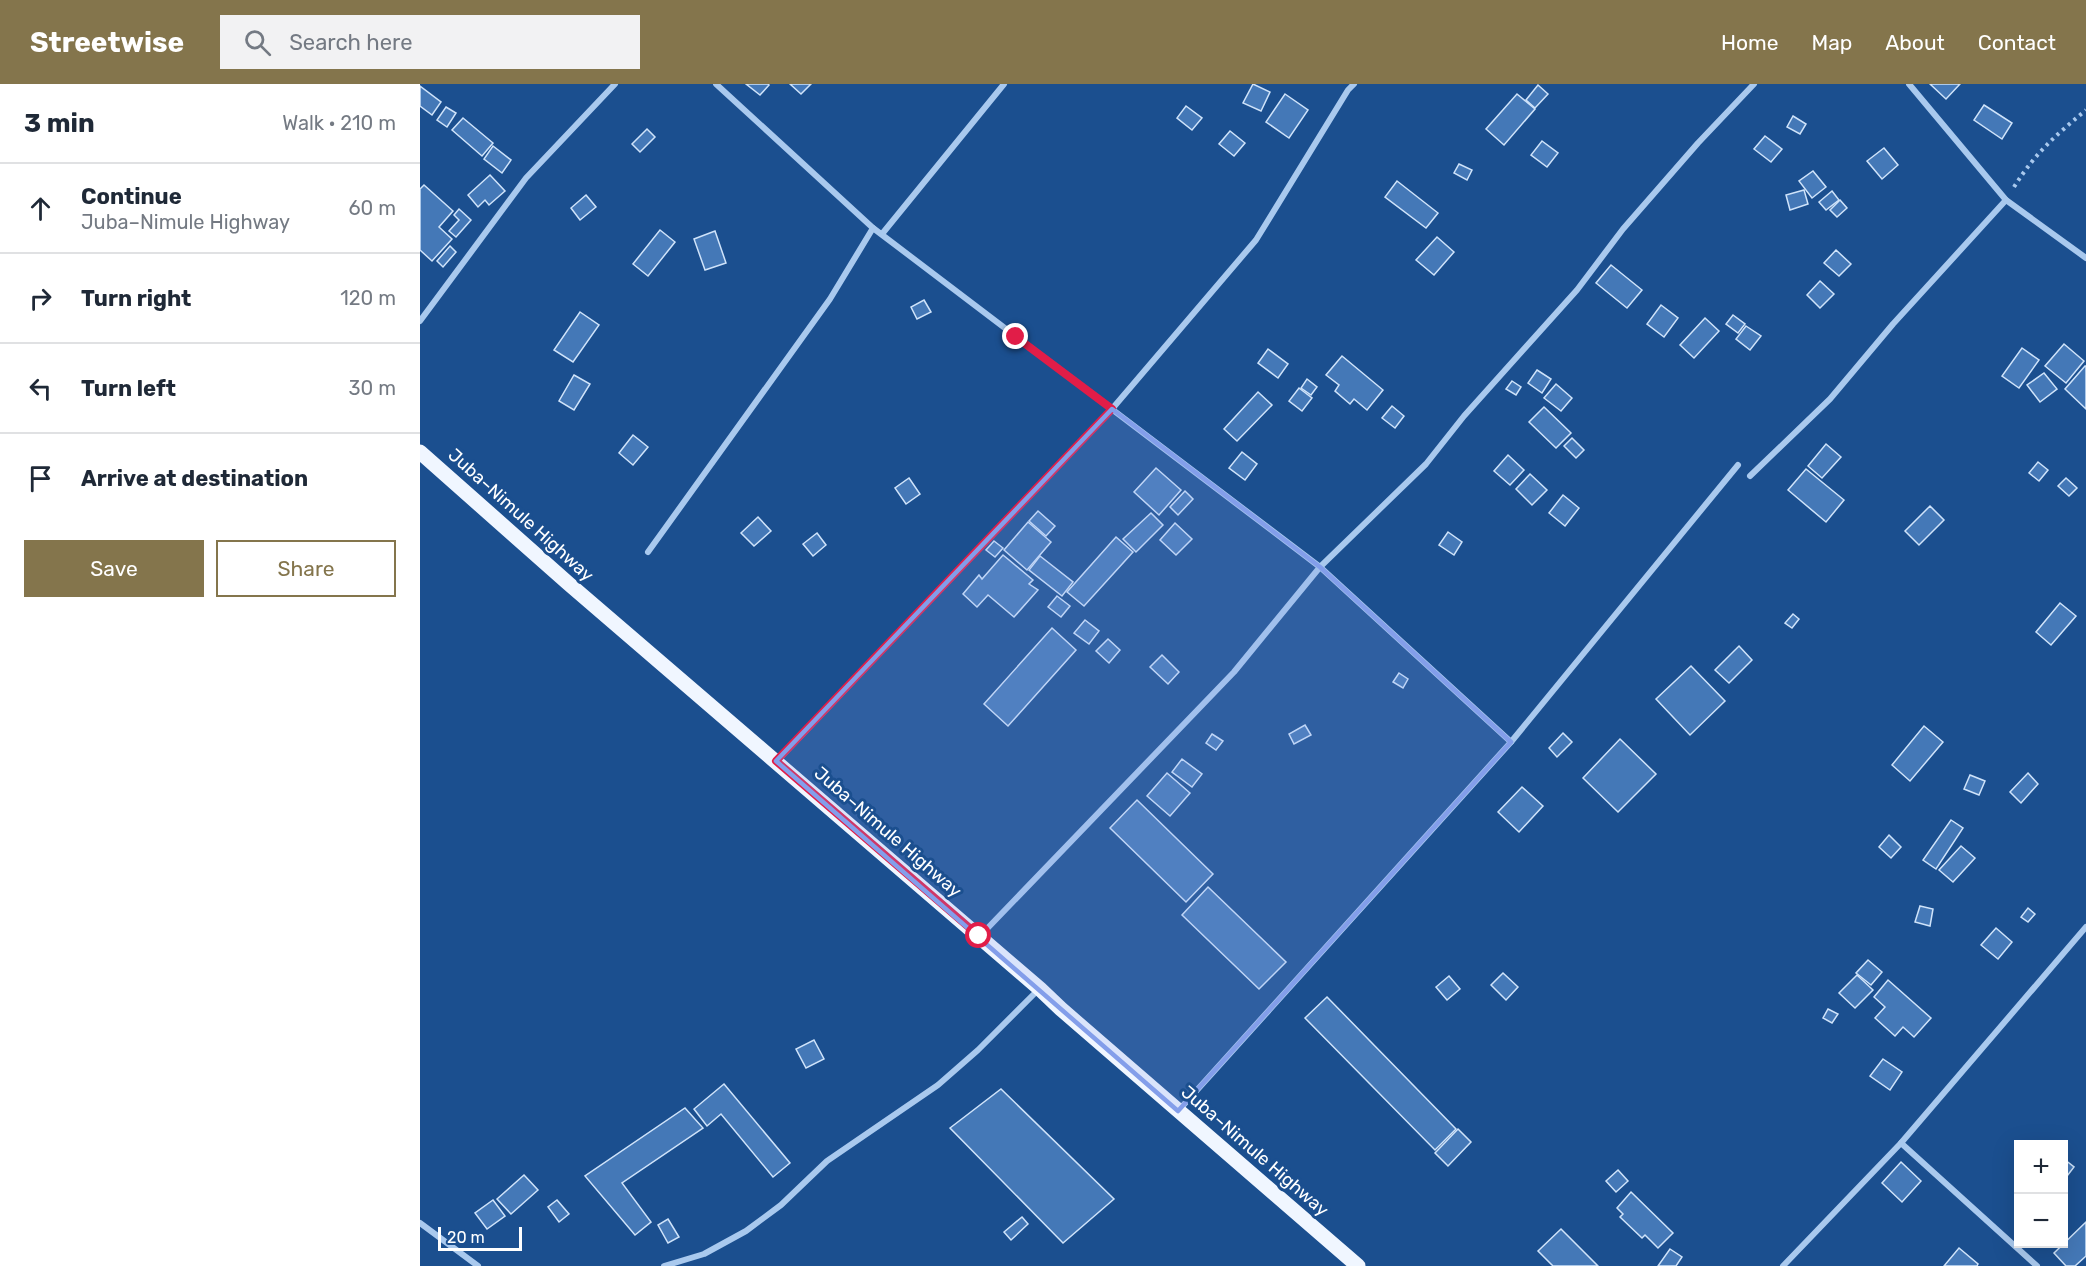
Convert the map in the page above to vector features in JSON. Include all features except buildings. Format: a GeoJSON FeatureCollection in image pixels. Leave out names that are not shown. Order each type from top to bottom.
{"type":"FeatureCollection","features":[{"type":"Feature","properties":{"kind":"main road","name":"Juba–Nimule Highway"},"geometry":{"type":"LineString","coordinates":[[420,452],[569,584],[979,936],[1358,1266]]}},
{"type":"Feature","properties":{"kind":"street"},"geometry":{"type":"LineString","coordinates":[[420,321],[526,178],[615,84]]}},
{"type":"Feature","properties":{"kind":"street"},"geometry":{"type":"LineString","coordinates":[[716,84],[873,228],[1320,567],[1511,742]]}},
{"type":"Feature","properties":{"kind":"street"},"geometry":{"type":"LineString","coordinates":[[882,234],[1005,84]]}},
{"type":"Feature","properties":{"kind":"street"},"geometry":{"type":"LineString","coordinates":[[776,761],[1112,409],[1256,240],[1348,90],[1354,84]]}},
{"type":"Feature","properties":{"kind":"street"},"geometry":{"type":"LineString","coordinates":[[979,936],[1234,672],[1320,567],[1426,464],[1464,416],[1577,290],[1638,212],[1698,143],[1754,84]]}},
{"type":"Feature","properties":{"kind":"street"},"geometry":{"type":"LineString","coordinates":[[1909,84],[2006,200],[2086,258]]}},
{"type":"Feature","properties":{"kind":"street"},"geometry":{"type":"LineString","coordinates":[[1750,477],[1830,399],[1893,324],[2006,200]]}},
{"type":"Feature","properties":{"kind":"street"},"geometry":{"type":"LineString","coordinates":[[648,552],[830,299],[873,228]]}},
{"type":"Feature","properties":{"kind":"street"},"geometry":{"type":"LineString","coordinates":[[1178,1111],[1511,742],[1738,465]]}},
{"type":"Feature","properties":{"kind":"street"},"geometry":{"type":"LineString","coordinates":[[1783,1266],[1901,1143],[2086,927]]}},
{"type":"Feature","properties":{"kind":"street"},"geometry":{"type":"LineString","coordinates":[[664,1266],[704,1254],[746,1231],[781,1205],[827,1161],[938,1085],[978,1050],[1040,989]]}},
{"type":"Feature","properties":{"kind":"street"},"geometry":{"type":"LineString","coordinates":[[1901,1143],[2037,1266]]}},
{"type":"Feature","properties":{"kind":"street"},"geometry":{"type":"LineString","coordinates":[[420,1223],[478,1266]]}},
{"type":"Feature","properties":{"kind":"path"},"geometry":{"type":"LineString","coordinates":[[2006,200],[2030,162],[2050,140],[2086,110]]}},
{"type":"Feature","properties":{"kind":"highlighted area"},"geometry":{"type":"Polygon","coordinates":[[[1112,409],[1320,567],[1511,742],[1178,1111],[776,761],[1112,409]]]}},
{"type":"Feature","properties":{"kind":"route"},"geometry":{"type":"LineString","coordinates":[[979,936],[776,761],[1112,409],[1016,337]]}}]}
